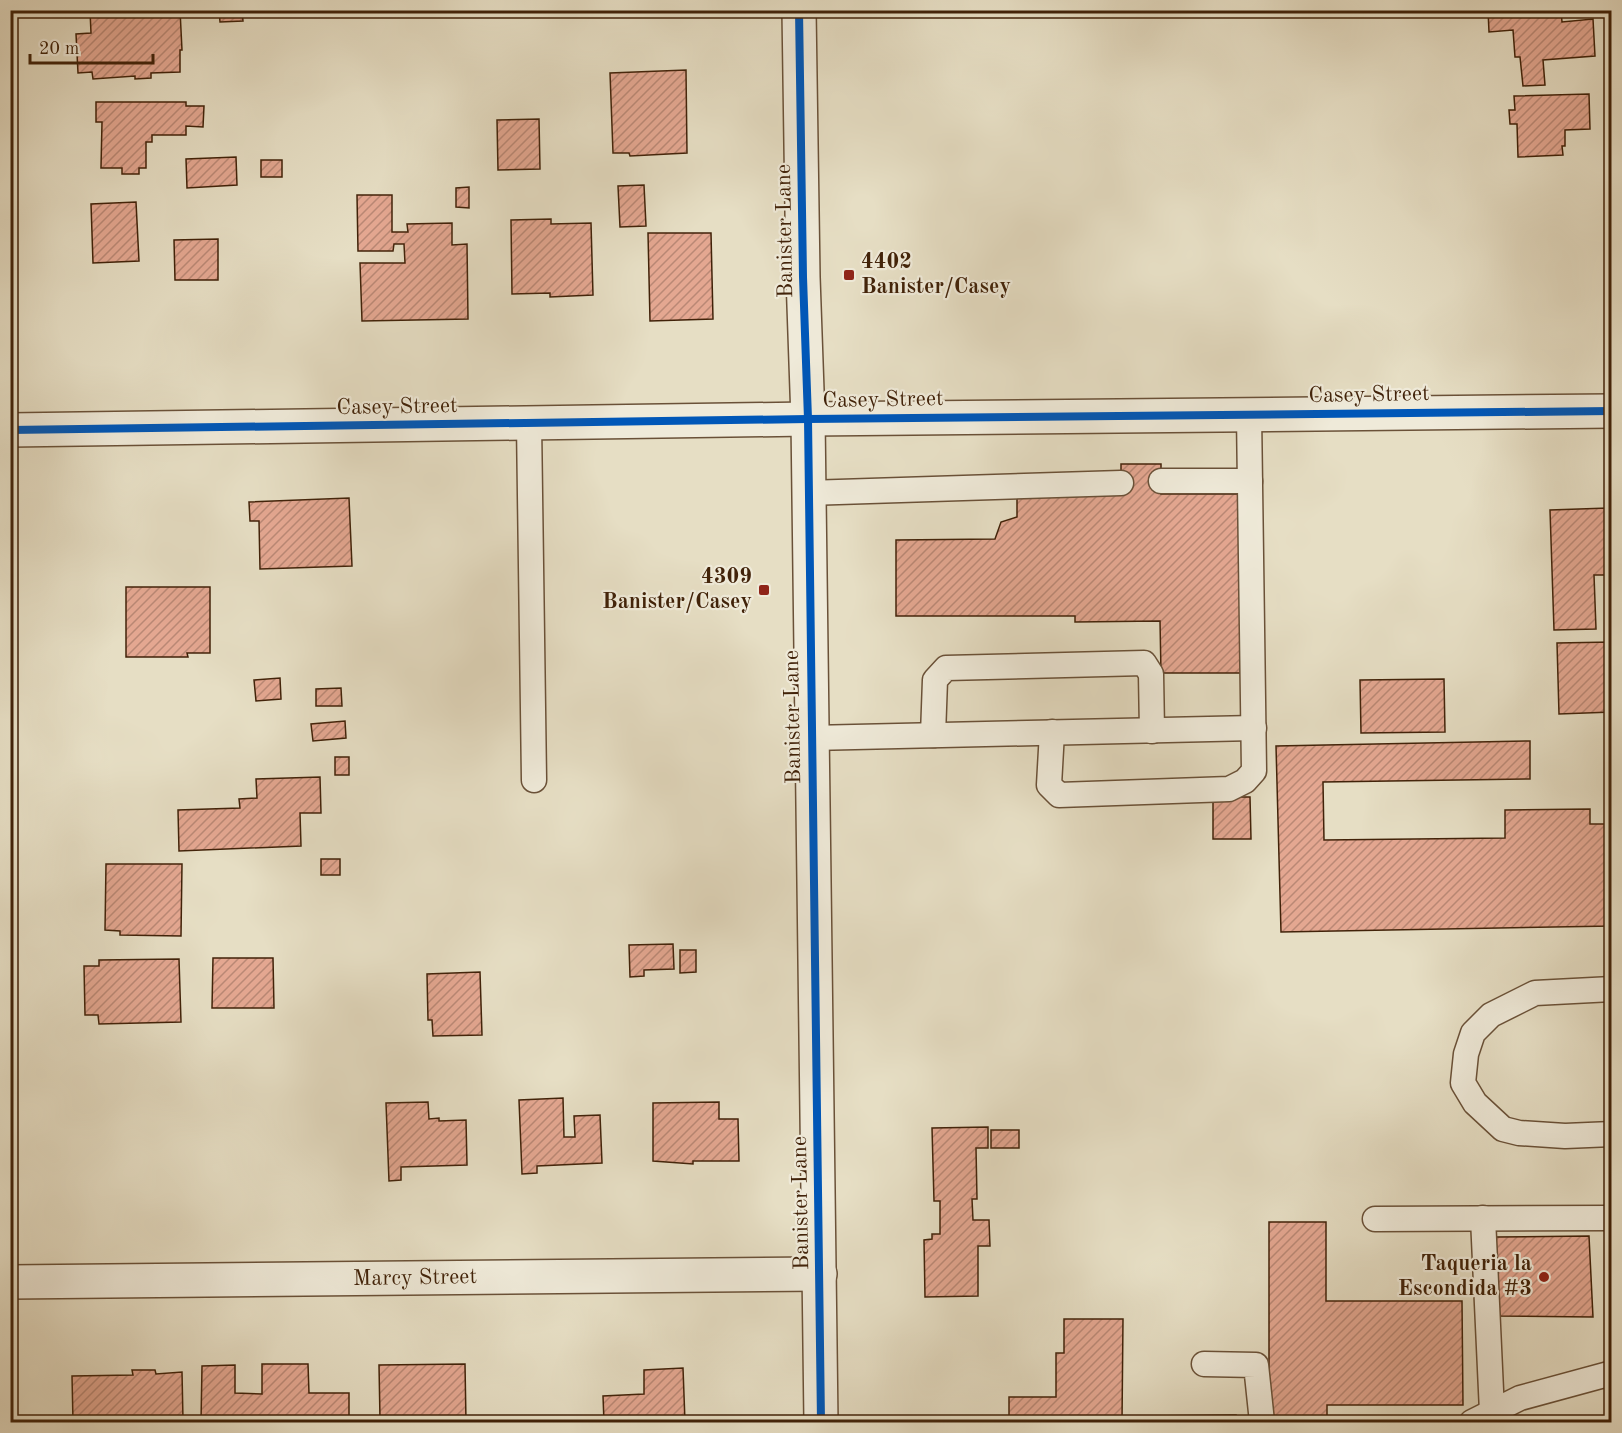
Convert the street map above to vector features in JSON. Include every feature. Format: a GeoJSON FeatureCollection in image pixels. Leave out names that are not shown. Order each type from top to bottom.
{"type":"FeatureCollection","features":[{"type":"Feature","properties":{"kind":"street","name":"Banister Lane"},"geometry":{"type":"LineString","coordinates":[[799,10],[821,1422]]}},
{"type":"Feature","properties":{"kind":"street","name":"Casey Street"},"geometry":{"type":"LineString","coordinates":[[10,430],[1611,411]]}},
{"type":"Feature","properties":{"kind":"street","name":"Marcy Street"},"geometry":{"type":"LineString","coordinates":[[10,1282],[820,1274]]}},
{"type":"Feature","properties":{"kind":"lane"},"geometry":{"type":"LineString","coordinates":[[1052,732],[1049,785],[1059,795],[1229,789],[1245,781],[1254,771],[1249,414]]}},
{"type":"Feature","properties":{"kind":"lane"},"geometry":{"type":"LineString","coordinates":[[529,423],[534,780]]}},
{"type":"Feature","properties":{"kind":"lane"},"geometry":{"type":"LineString","coordinates":[[1161,481],[1250,481]]}},
{"type":"Feature","properties":{"kind":"lane"},"geometry":{"type":"LineString","coordinates":[[807,493],[1121,483]]}},
{"type":"Feature","properties":{"kind":"lane"},"geometry":{"type":"LineString","coordinates":[[933,735],[935,680],[946,668],[1144,663],[1151,674],[1152,731]]}},
{"type":"Feature","properties":{"kind":"lane"},"geometry":{"type":"LineString","coordinates":[[811,738],[1254,728]]}},
{"type":"Feature","properties":{"kind":"lane"},"geometry":{"type":"LineString","coordinates":[[1611,989],[1535,993],[1491,1015],[1473,1033],[1466,1054],[1463,1083],[1475,1103],[1503,1129],[1565,1136],[1611,1134]]}},
{"type":"Feature","properties":{"kind":"lane"},"geometry":{"type":"LineString","coordinates":[[1483,1218],[1482,1417],[1520,1398],[1611,1373]]}},
{"type":"Feature","properties":{"kind":"lane"},"geometry":{"type":"LineString","coordinates":[[1375,1219],[1611,1218]]}},
{"type":"Feature","properties":{"kind":"lane"},"geometry":{"type":"LineString","coordinates":[[1204,1364],[1256,1365],[1262,1422]]}},
{"type":"Feature","properties":{"kind":"building"},"geometry":{"type":"Polygon","coordinates":[[[180,10],[182,50],[180,50],[180,72],[151,73],[151,78],[135,79],[135,76],[93,79],[92,72],[78,73],[76,34],[91,33],[90,11],[180,10]]]}},
{"type":"Feature","properties":{"kind":"building"},"geometry":{"type":"Polygon","coordinates":[[[219,10],[242,10],[243,21],[220,22],[219,10]]]}},
{"type":"Feature","properties":{"kind":"building"},"geometry":{"type":"Polygon","coordinates":[[[1488,10],[1561,10],[1562,22],[1593,19],[1595,56],[1543,60],[1545,85],[1523,86],[1520,57],[1515,57],[1513,30],[1489,32],[1488,10]]]}},
{"type":"Feature","properties":{"kind":"building"},"geometry":{"type":"Polygon","coordinates":[[[686,70],[687,153],[630,156],[629,153],[613,153],[610,73],[686,70]]]}},
{"type":"Feature","properties":{"kind":"building"},"geometry":{"type":"Polygon","coordinates":[[[1589,94],[1590,129],[1565,130],[1563,155],[1518,157],[1517,124],[1510,124],[1509,110],[1515,110],[1514,96],[1589,94]]]}},
{"type":"Feature","properties":{"kind":"building"},"geometry":{"type":"Polygon","coordinates":[[[96,102],[186,102],[186,106],[204,106],[203,127],[186,126],[186,135],[152,135],[152,142],[146,142],[146,168],[139,168],[139,174],[122,174],[122,168],[101,168],[102,122],[96,122],[96,102]]]}},
{"type":"Feature","properties":{"kind":"building"},"geometry":{"type":"Polygon","coordinates":[[[539,119],[540,169],[498,170],[497,120],[539,119]]]}},
{"type":"Feature","properties":{"kind":"building"},"geometry":{"type":"Polygon","coordinates":[[[236,157],[237,185],[187,188],[186,159],[236,157]]]}},
{"type":"Feature","properties":{"kind":"building"},"geometry":{"type":"Polygon","coordinates":[[[261,160],[282,160],[282,177],[261,177],[261,160]]]}},
{"type":"Feature","properties":{"kind":"building"},"geometry":{"type":"Polygon","coordinates":[[[644,185],[646,226],[620,227],[618,186],[644,185]]]}},
{"type":"Feature","properties":{"kind":"building"},"geometry":{"type":"Polygon","coordinates":[[[469,187],[469,208],[456,207],[456,188],[469,187]]]}},
{"type":"Feature","properties":{"kind":"building"},"geometry":{"type":"Polygon","coordinates":[[[357,195],[392,195],[392,232],[408,232],[407,224],[452,223],[452,245],[467,244],[468,319],[362,321],[360,263],[405,263],[404,244],[394,244],[393,251],[358,251],[357,195]]]}},
{"type":"Feature","properties":{"kind":"building"},"geometry":{"type":"Polygon","coordinates":[[[136,202],[139,261],[93,263],[91,204],[136,202]]]}},
{"type":"Feature","properties":{"kind":"building"},"geometry":{"type":"Polygon","coordinates":[[[551,219],[551,224],[591,223],[593,295],[550,297],[550,293],[512,294],[511,220],[551,219]]]}},
{"type":"Feature","properties":{"kind":"building"},"geometry":{"type":"Polygon","coordinates":[[[648,233],[711,233],[713,319],[650,321],[648,233]]]}},
{"type":"Feature","properties":{"kind":"building"},"geometry":{"type":"Polygon","coordinates":[[[218,239],[218,280],[175,280],[174,240],[218,239]]]}},
{"type":"Feature","properties":{"kind":"building"},"geometry":{"type":"Polygon","coordinates":[[[1121,464],[1161,464],[1161,494],[1243,494],[1244,673],[1161,673],[1160,621],[1075,622],[1075,616],[896,616],[896,540],[995,539],[1001,522],[1017,517],[1017,494],[1121,493],[1121,464]]]}},
{"type":"Feature","properties":{"kind":"building"},"geometry":{"type":"Polygon","coordinates":[[[349,498],[352,566],[260,569],[259,521],[250,521],[249,502],[349,498]]]}},
{"type":"Feature","properties":{"kind":"building"},"geometry":{"type":"Polygon","coordinates":[[[1608,508],[1609,531],[1612,531],[1612,575],[1594,575],[1596,629],[1554,630],[1550,510],[1608,508]]]}},
{"type":"Feature","properties":{"kind":"building"},"geometry":{"type":"Polygon","coordinates":[[[126,587],[210,587],[210,653],[187,653],[188,657],[126,657],[126,587]]]}},
{"type":"Feature","properties":{"kind":"building"},"geometry":{"type":"Polygon","coordinates":[[[1612,642],[1612,712],[1559,714],[1557,643],[1612,642]]]}},
{"type":"Feature","properties":{"kind":"building"},"geometry":{"type":"Polygon","coordinates":[[[280,678],[281,699],[256,701],[254,680],[280,678]]]}},
{"type":"Feature","properties":{"kind":"building"},"geometry":{"type":"Polygon","coordinates":[[[1444,679],[1445,732],[1361,733],[1360,680],[1444,679]]]}},
{"type":"Feature","properties":{"kind":"building"},"geometry":{"type":"Polygon","coordinates":[[[341,688],[342,706],[316,706],[316,689],[341,688]]]}},
{"type":"Feature","properties":{"kind":"building"},"geometry":{"type":"Polygon","coordinates":[[[345,721],[346,738],[313,741],[311,724],[345,721]]]}},
{"type":"Feature","properties":{"kind":"building"},"geometry":{"type":"Polygon","coordinates":[[[1530,741],[1530,779],[1323,782],[1324,840],[1505,838],[1505,810],[1590,809],[1590,824],[1612,824],[1612,926],[1281,932],[1276,746],[1530,741]]]}},
{"type":"Feature","properties":{"kind":"building"},"geometry":{"type":"Polygon","coordinates":[[[335,757],[349,757],[349,775],[335,775],[335,757]]]}},
{"type":"Feature","properties":{"kind":"building"},"geometry":{"type":"Polygon","coordinates":[[[320,777],[321,813],[300,813],[301,846],[179,851],[178,810],[240,808],[239,799],[257,798],[256,779],[320,777]]]}},
{"type":"Feature","properties":{"kind":"building"},"geometry":{"type":"Polygon","coordinates":[[[1213,797],[1250,797],[1251,839],[1213,839],[1213,797]]]}},
{"type":"Feature","properties":{"kind":"building"},"geometry":{"type":"Polygon","coordinates":[[[321,859],[340,859],[340,875],[321,875],[321,859]]]}},
{"type":"Feature","properties":{"kind":"building"},"geometry":{"type":"Polygon","coordinates":[[[106,864],[182,864],[181,936],[120,935],[120,931],[105,930],[106,864]]]}},
{"type":"Feature","properties":{"kind":"building"},"geometry":{"type":"Polygon","coordinates":[[[673,944],[674,969],[644,970],[644,976],[630,977],[629,945],[673,944]]]}},
{"type":"Feature","properties":{"kind":"building"},"geometry":{"type":"Polygon","coordinates":[[[680,950],[696,950],[696,972],[680,973],[680,950]]]}},
{"type":"Feature","properties":{"kind":"building"},"geometry":{"type":"Polygon","coordinates":[[[213,958],[273,958],[274,1008],[212,1008],[213,958]]]}},
{"type":"Feature","properties":{"kind":"building"},"geometry":{"type":"Polygon","coordinates":[[[179,959],[181,1022],[99,1024],[98,1015],[85,1015],[84,966],[99,966],[99,960],[179,959]]]}},
{"type":"Feature","properties":{"kind":"building"},"geometry":{"type":"Polygon","coordinates":[[[480,972],[482,1035],[433,1036],[432,1020],[428,1020],[427,974],[480,972]]]}},
{"type":"Feature","properties":{"kind":"building"},"geometry":{"type":"Polygon","coordinates":[[[563,1098],[564,1137],[575,1137],[574,1116],[600,1115],[602,1163],[537,1166],[537,1173],[522,1174],[519,1100],[563,1098]]]}},
{"type":"Feature","properties":{"kind":"building"},"geometry":{"type":"Polygon","coordinates":[[[428,1102],[429,1119],[466,1120],[467,1165],[401,1167],[401,1180],[389,1181],[386,1103],[428,1102]]]}},
{"type":"Feature","properties":{"kind":"building"},"geometry":{"type":"Polygon","coordinates":[[[719,1102],[719,1119],[738,1119],[739,1161],[693,1161],[693,1164],[653,1161],[653,1103],[719,1102]]]}},
{"type":"Feature","properties":{"kind":"building"},"geometry":{"type":"Polygon","coordinates":[[[988,1127],[988,1148],[976,1148],[977,1199],[972,1199],[973,1220],[989,1220],[990,1246],[978,1246],[978,1296],[925,1297],[924,1240],[932,1239],[932,1234],[940,1234],[940,1201],[934,1201],[932,1128],[988,1127]]]}},
{"type":"Feature","properties":{"kind":"building"},"geometry":{"type":"Polygon","coordinates":[[[991,1130],[1019,1130],[1019,1148],[991,1148],[991,1130]]]}},
{"type":"Feature","properties":{"kind":"building"},"geometry":{"type":"Polygon","coordinates":[[[1269,1222],[1326,1222],[1326,1301],[1462,1301],[1463,1405],[1327,1405],[1327,1422],[1269,1422],[1269,1222]]]}},
{"type":"Feature","properties":{"kind":"building","name":"Taqueria la Escondida #3"},"geometry":{"type":"Polygon","coordinates":[[[1589,1236],[1593,1317],[1499,1316],[1496,1237],[1589,1236]]]}},
{"type":"Feature","properties":{"kind":"building"},"geometry":{"type":"Polygon","coordinates":[[[1064,1319],[1123,1319],[1122,1422],[1009,1422],[1009,1397],[1056,1397],[1056,1353],[1064,1353],[1064,1319]]]}},
{"type":"Feature","properties":{"kind":"building"},"geometry":{"type":"Polygon","coordinates":[[[262,1364],[308,1364],[309,1393],[349,1393],[349,1422],[201,1422],[202,1366],[235,1365],[235,1393],[262,1394],[262,1364]]]}},
{"type":"Feature","properties":{"kind":"building"},"geometry":{"type":"Polygon","coordinates":[[[465,1364],[466,1422],[443,1422],[443,1418],[380,1419],[379,1365],[465,1364]]]}},
{"type":"Feature","properties":{"kind":"building"},"geometry":{"type":"Polygon","coordinates":[[[683,1368],[685,1422],[604,1422],[603,1396],[644,1394],[644,1370],[683,1368]]]}},
{"type":"Feature","properties":{"kind":"building"},"geometry":{"type":"Polygon","coordinates":[[[132,1370],[155,1370],[156,1374],[182,1372],[183,1420],[179,1422],[73,1422],[72,1376],[133,1375],[132,1370]]]}},
{"type":"Feature","properties":{"kind":"building"},"geometry":{"type":"Polygon","coordinates":[[[1236,1415],[1236,1422],[1144,1422],[1144,1416],[1236,1415]]]}},
{"type":"Feature","properties":{"kind":"cycle path"},"geometry":{"type":"LineString","coordinates":[[799,10],[803,277],[808,419],[821,1422]]}},
{"type":"Feature","properties":{"kind":"cycle path"},"geometry":{"type":"LineString","coordinates":[[10,430],[1612,411]]}},
{"type":"Feature","properties":{"kind":"place","name":"4402 Banister/Casey"},"geometry":{"type":"Point","coordinates":[849,275]}},
{"type":"Feature","properties":{"kind":"place","name":"4309 Banister/Casey"},"geometry":{"type":"Point","coordinates":[764,590]}},
{"type":"Feature","properties":{"kind":"place","name":"Taqueria la Escondida #3"},"geometry":{"type":"Point","coordinates":[1544,1277]}}]}
